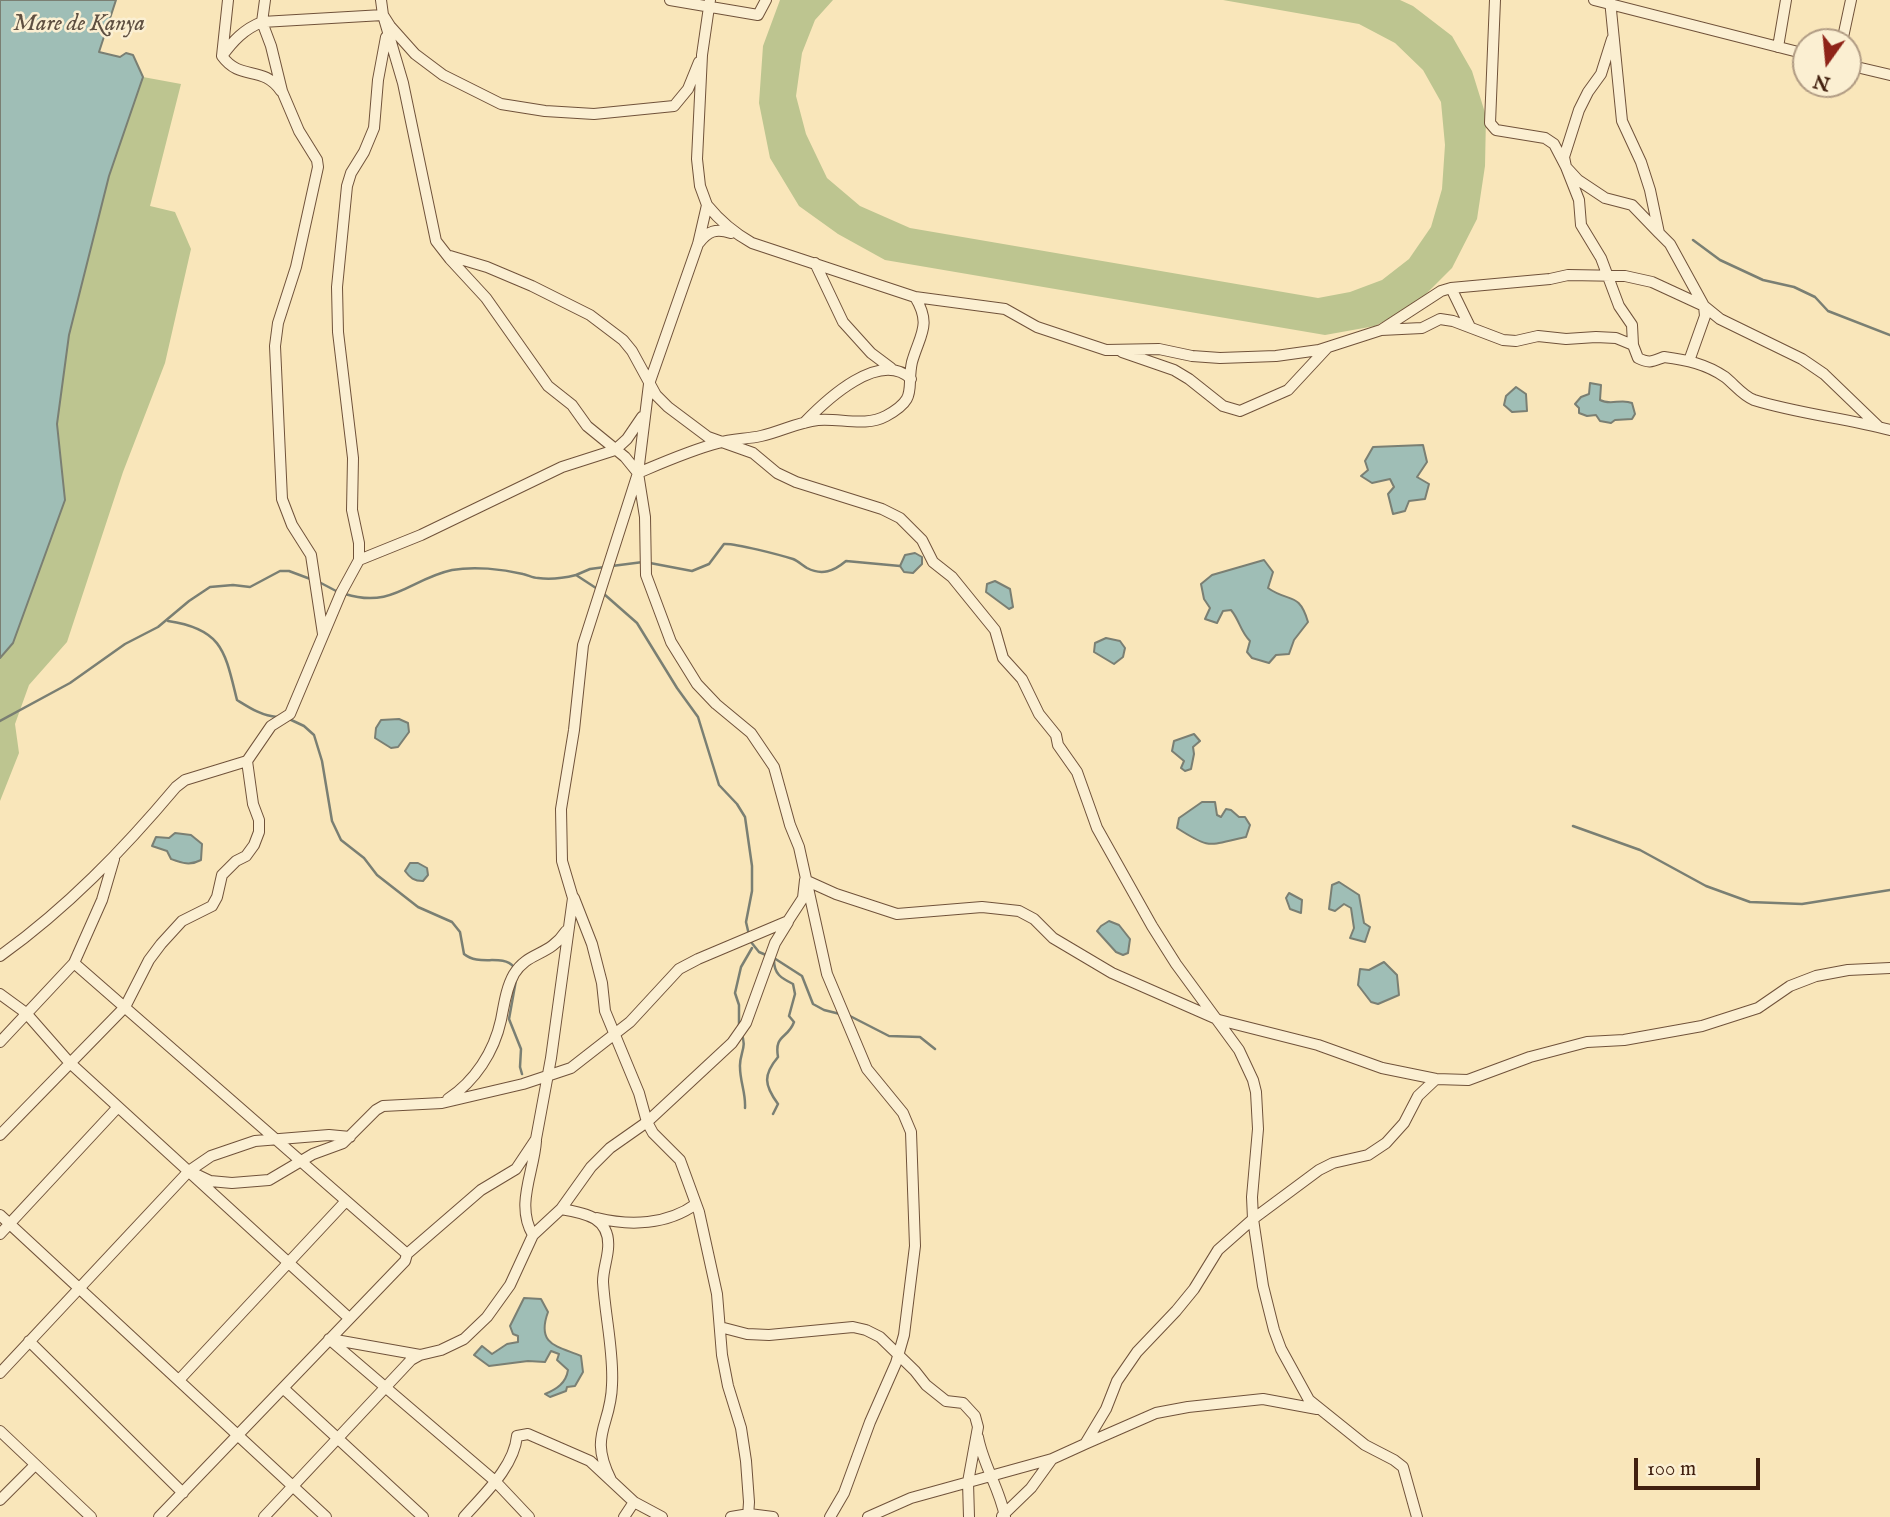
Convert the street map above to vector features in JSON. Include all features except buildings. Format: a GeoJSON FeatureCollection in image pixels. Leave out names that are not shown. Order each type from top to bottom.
{"type":"FeatureCollection","features":[{"type":"Feature","properties":{"kind":"street"},"geometry":{"type":"LineString","coordinates":[[228,0],[222,55],[230,66],[268,77],[282,92]]}},
{"type":"Feature","properties":{"kind":"street"},"geometry":{"type":"LineString","coordinates":[[265,0],[262,22],[282,92],[299,131],[317,160],[318,167],[296,267],[278,323],[275,346],[282,499],[292,525],[311,555],[323,638]]}},
{"type":"Feature","properties":{"kind":"street"},"geometry":{"type":"LineString","coordinates":[[381,0],[403,83],[436,241],[486,298],[548,386],[572,405],[587,426],[625,457],[638,473],[645,517],[646,575],[671,642],[698,684],[716,704],[751,733],[774,768],[799,847],[827,974],[867,1069],[903,1113],[911,1132],[915,1246],[906,1322],[899,1354],[844,1493],[830,1517]]}},
{"type":"Feature","properties":{"kind":"street"},"geometry":{"type":"LineString","coordinates":[[670,0],[710,3],[758,15],[766,0]]}},
{"type":"Feature","properties":{"kind":"street"},"geometry":{"type":"LineString","coordinates":[[1495,0],[1490,122],[1496,130],[1545,138],[1554,144],[1579,200],[1581,225],[1601,258],[1619,306],[1632,325],[1633,345],[1638,358],[1655,362],[1664,357],[1689,360],[1706,365],[1750,398],[1804,414],[1851,419],[1890,430]]}},
{"type":"Feature","properties":{"kind":"street"},"geometry":{"type":"LineString","coordinates":[[1584,0],[1610,2]]}},
{"type":"Feature","properties":{"kind":"street"},"geometry":{"type":"LineString","coordinates":[[1594,0],[1792,50]]}},
{"type":"Feature","properties":{"kind":"street"},"geometry":{"type":"LineString","coordinates":[[1778,47],[1786,0]]}},
{"type":"Feature","properties":{"kind":"street"},"geometry":{"type":"LineString","coordinates":[[1845,28],[1851,0]]}},
{"type":"Feature","properties":{"kind":"street"},"geometry":{"type":"LineString","coordinates":[[1610,2],[1622,121],[1644,171],[1659,233]]}},
{"type":"Feature","properties":{"kind":"street"},"geometry":{"type":"LineString","coordinates":[[710,3],[702,55],[697,159],[700,186],[707,205],[738,236]]}},
{"type":"Feature","properties":{"kind":"street"},"geometry":{"type":"LineString","coordinates":[[222,55],[234,39],[262,22],[383,15]]}},
{"type":"Feature","properties":{"kind":"street"},"geometry":{"type":"LineString","coordinates":[[383,15],[415,54],[443,75],[501,104],[516,107],[594,114],[674,106],[688,89],[702,55]]}},
{"type":"Feature","properties":{"kind":"street"},"geometry":{"type":"LineString","coordinates":[[1614,29],[1601,74],[1579,110],[1566,148],[1566,167],[1588,188],[1605,198],[1633,205],[1670,244],[1704,306],[1705,316],[1689,360]]}},
{"type":"Feature","properties":{"kind":"street"},"geometry":{"type":"LineString","coordinates":[[0,956],[60,910],[115,857],[185,780],[247,761],[271,726],[290,714],[341,593],[359,560],[359,543],[352,510],[353,458],[338,332],[337,287],[347,186],[374,128],[377,80],[386,49],[387,30]]}},
{"type":"Feature","properties":{"kind":"street"},"geometry":{"type":"LineString","coordinates":[[1862,68],[1890,75]]}},
{"type":"Feature","properties":{"kind":"street"},"geometry":{"type":"LineString","coordinates":[[707,205],[698,244],[649,384],[638,473],[583,645],[574,730],[561,809],[562,861],[573,898],[592,944],[602,983],[605,1011],[639,1093],[647,1122],[653,1133],[680,1160],[696,1204],[717,1294],[724,1366],[741,1428],[746,1461],[748,1516]]}},
{"type":"Feature","properties":{"kind":"street"},"geometry":{"type":"LineString","coordinates":[[698,244],[705,235],[720,230],[915,297],[1005,309],[1037,327],[1106,350],[1158,349],[1192,356],[1254,358],[1329,347],[1381,330],[1441,291],[1451,288],[1568,275],[1625,275],[1652,282],[1704,306],[1720,319],[1802,359],[1824,374],[1879,427]]}},
{"type":"Feature","properties":{"kind":"street"},"geometry":{"type":"LineString","coordinates":[[443,252],[454,259],[487,267],[532,286],[590,315],[623,340],[632,351],[649,384],[668,407],[708,437],[753,453],[777,473],[796,482],[882,509],[900,518],[914,529],[933,562],[952,577],[995,630],[1003,659],[1022,679],[1039,714],[1056,735],[1058,744],[1077,772],[1097,828],[1152,926],[1176,964],[1239,1050],[1253,1080],[1258,1129],[1252,1197],[1253,1219],[1273,1330],[1304,1393],[1319,1409],[1364,1445],[1403,1467],[1417,1517]]}},
{"type":"Feature","properties":{"kind":"street"},"geometry":{"type":"LineString","coordinates":[[815,263],[843,322],[872,353],[911,379]]}},
{"type":"Feature","properties":{"kind":"street"},"geometry":{"type":"LineString","coordinates":[[1451,288],[1469,327]]}},
{"type":"Feature","properties":{"kind":"street"},"geometry":{"type":"LineString","coordinates":[[638,473],[719,442],[762,436],[818,420],[869,421],[884,417],[898,408],[908,397],[912,387],[912,362],[923,335],[925,321],[915,297]]}},
{"type":"Feature","properties":{"kind":"street"},"geometry":{"type":"LineString","coordinates":[[1381,330],[1422,328],[1440,319],[1503,340],[1516,341],[1538,336],[1566,339],[1596,337],[1616,338],[1633,345]]}},
{"type":"Feature","properties":{"kind":"street"},"geometry":{"type":"LineString","coordinates":[[1118,351],[1174,370],[1223,406],[1240,411],[1288,390],[1329,347]]}},
{"type":"Feature","properties":{"kind":"street"},"geometry":{"type":"LineString","coordinates":[[803,423],[846,387],[878,371],[891,368]]}},
{"type":"Feature","properties":{"kind":"street"},"geometry":{"type":"LineString","coordinates":[[359,560],[421,535],[562,467],[615,450],[638,426],[646,410]]}},
{"type":"Feature","properties":{"kind":"street"},"geometry":{"type":"LineString","coordinates":[[0,1135],[125,1007],[149,960],[161,944],[182,921],[212,906],[222,875],[236,861],[246,856],[254,845],[259,832],[259,820],[253,804],[247,761]]}},
{"type":"Feature","properties":{"kind":"street"},"geometry":{"type":"LineString","coordinates":[[0,1042],[74,963],[98,910],[115,857]]}},
{"type":"Feature","properties":{"kind":"street"},"geometry":{"type":"LineString","coordinates":[[805,880],[847,898],[897,914],[982,907],[1019,911],[1034,919],[1053,938],[1112,973],[1219,1020],[1318,1045],[1382,1068],[1436,1079],[1468,1080],[1530,1057],[1587,1042],[1624,1040],[1702,1026],[1758,1008],[1790,986],[1816,976],[1890,968]]}},
{"type":"Feature","properties":{"kind":"street"},"geometry":{"type":"LineString","coordinates":[[264,1517],[411,1360],[464,1339],[487,1317],[510,1285],[533,1235],[561,1209],[591,1167],[610,1148],[647,1122],[736,1037],[746,1023],[775,943],[803,898],[805,880]]}},
{"type":"Feature","properties":{"kind":"street"},"geometry":{"type":"LineString","coordinates":[[533,1235],[526,1224],[524,1210],[527,1185],[535,1161],[536,1139],[573,898]]}},
{"type":"Feature","properties":{"kind":"street"},"geometry":{"type":"LineString","coordinates":[[189,1171],[210,1181],[256,1183],[275,1177],[299,1161],[343,1143],[383,1106],[442,1103],[547,1077],[571,1068],[614,1036],[656,996],[679,969],[789,921]]}},
{"type":"Feature","properties":{"kind":"street"},"geometry":{"type":"LineString","coordinates":[[442,1103],[462,1090],[494,1045],[508,985],[514,972],[526,959],[555,946],[569,927]]}},
{"type":"Feature","properties":{"kind":"street"},"geometry":{"type":"LineString","coordinates":[[74,963],[407,1254]]}},
{"type":"Feature","properties":{"kind":"street"},"geometry":{"type":"LineString","coordinates":[[0,994],[26,1013],[69,1062],[349,1318]]}},
{"type":"Feature","properties":{"kind":"street"},"geometry":{"type":"LineString","coordinates":[[1085,1444],[1106,1409],[1117,1381],[1137,1352],[1194,1289],[1218,1250],[1253,1219],[1319,1170],[1333,1163],[1368,1155],[1386,1143],[1404,1123],[1418,1096],[1436,1079]]}},
{"type":"Feature","properties":{"kind":"street"},"geometry":{"type":"LineString","coordinates":[[0,1234],[118,1107]]}},
{"type":"Feature","properties":{"kind":"street"},"geometry":{"type":"LineString","coordinates":[[0,1373],[189,1171],[211,1156],[255,1141],[329,1135],[349,1137]]}},
{"type":"Feature","properties":{"kind":"street"},"geometry":{"type":"LineString","coordinates":[[159,1517],[405,1261],[407,1254],[481,1190],[516,1170],[536,1139]]}},
{"type":"Feature","properties":{"kind":"street"},"geometry":{"type":"LineString","coordinates":[[179,1380],[346,1201]]}},
{"type":"Feature","properties":{"kind":"street"},"geometry":{"type":"LineString","coordinates":[[561,1209],[617,1223],[635,1224],[673,1216],[696,1204]]}},
{"type":"Feature","properties":{"kind":"street"},"geometry":{"type":"LineString","coordinates":[[0,1215],[326,1517]]}},
{"type":"Feature","properties":{"kind":"street"},"geometry":{"type":"LineString","coordinates":[[596,1218],[605,1226],[608,1235],[603,1282],[612,1385],[599,1444],[603,1465],[611,1480]]}},
{"type":"Feature","properties":{"kind":"street"},"geometry":{"type":"LineString","coordinates":[[720,1327],[747,1334],[769,1335],[853,1327],[880,1337],[926,1385],[946,1401],[963,1403],[975,1416],[980,1449],[992,1475],[1004,1516],[1031,1488],[1052,1459]]}},
{"type":"Feature","properties":{"kind":"street"},"geometry":{"type":"LineString","coordinates":[[329,1339],[420,1355]]}},
{"type":"Feature","properties":{"kind":"street"},"geometry":{"type":"LineString","coordinates":[[329,1339],[495,1481],[529,1517]]}},
{"type":"Feature","properties":{"kind":"street"},"geometry":{"type":"LineString","coordinates":[[29,1341],[183,1493]]}},
{"type":"Feature","properties":{"kind":"street"},"geometry":{"type":"LineString","coordinates":[[283,1388],[423,1517]]}},
{"type":"Feature","properties":{"kind":"street"},"geometry":{"type":"LineString","coordinates":[[868,1517],[911,1498],[1052,1459],[1156,1413],[1263,1399],[1319,1409]]}},
{"type":"Feature","properties":{"kind":"street"},"geometry":{"type":"LineString","coordinates":[[0,1431],[91,1517]]}},
{"type":"Feature","properties":{"kind":"street"},"geometry":{"type":"LineString","coordinates":[[464,1517],[516,1451],[517,1436],[528,1434],[590,1461],[635,1502],[662,1517]]}},
{"type":"Feature","properties":{"kind":"street"},"geometry":{"type":"LineString","coordinates":[[969,1517],[970,1460],[978,1436]]}},
{"type":"Feature","properties":{"kind":"street"},"geometry":{"type":"LineString","coordinates":[[0,1500],[35,1465]]}},
{"type":"Feature","properties":{"kind":"street"},"geometry":{"type":"LineString","coordinates":[[624,1517],[635,1502]]}},
{"type":"Feature","properties":{"kind":"street"},"geometry":{"type":"LineString","coordinates":[[731,1517],[774,1517]]}},
{"type":"Feature","properties":{"kind":"green space"},"geometry":{"type":"Polygon","coordinates":[[[780,0],[833,0],[815,20],[802,53],[796,96],[806,134],[827,178],[860,206],[910,228],[1318,298],[1350,292],[1382,280],[1409,259],[1431,227],[1442,189],[1445,145],[1441,102],[1423,70],[1395,43],[1359,24],[1223,0],[1400,0],[1413,6],[1452,36],[1472,71],[1486,116],[1485,166],[1477,219],[1452,268],[1415,305],[1375,326],[1325,335],[885,260],[838,234],[799,206],[770,158],[759,103],[763,46],[780,0]]]}},
{"type":"Feature","properties":{"kind":"green space"},"geometry":{"type":"Polygon","coordinates":[[[143,77],[181,84],[150,206],[175,212],[191,249],[165,363],[123,472],[67,642],[29,685],[15,724],[19,753],[0,801],[0,658],[13,643],[65,500],[57,424],[69,335],[109,176],[143,77]]]}},
{"type":"Feature","properties":{"kind":"water","name":"Mare de Kanya"},"geometry":{"type":"Polygon","coordinates":[[[0,0],[116,0],[99,52],[120,57],[126,53],[133,55],[143,77],[109,176],[69,335],[57,424],[65,500],[13,643],[0,658],[0,0]]]}},
{"type":"Feature","properties":{"kind":"water"},"geometry":{"type":"Polygon","coordinates":[[[1590,383],[1601,385],[1600,400],[1632,403],[1635,414],[1632,419],[1615,420],[1611,423],[1600,421],[1596,415],[1579,413],[1575,404],[1581,397],[1589,394],[1590,383]]]}},
{"type":"Feature","properties":{"kind":"water"},"geometry":{"type":"Polygon","coordinates":[[[1516,387],[1526,394],[1527,411],[1512,412],[1504,405],[1506,396],[1516,387]]]}},
{"type":"Feature","properties":{"kind":"water"},"geometry":{"type":"Polygon","coordinates":[[[1423,445],[1427,462],[1417,477],[1429,484],[1425,499],[1409,501],[1405,511],[1393,514],[1388,494],[1394,487],[1390,479],[1372,483],[1361,476],[1368,470],[1365,461],[1373,447],[1423,445]]]}},
{"type":"Feature","properties":{"kind":"water"},"geometry":{"type":"Polygon","coordinates":[[[915,553],[922,557],[922,564],[913,573],[904,572],[900,566],[905,555],[915,553]]]}},
{"type":"Feature","properties":{"kind":"water"},"geometry":{"type":"Polygon","coordinates":[[[1264,560],[1273,572],[1268,588],[1297,602],[1305,612],[1308,622],[1294,640],[1289,654],[1276,655],[1269,663],[1252,658],[1247,652],[1250,641],[1231,610],[1223,611],[1217,623],[1205,619],[1210,608],[1204,599],[1201,584],[1212,575],[1264,560]]]}},
{"type":"Feature","properties":{"kind":"water"},"geometry":{"type":"Polygon","coordinates":[[[995,581],[1010,589],[1013,607],[1009,609],[986,592],[987,584],[995,581]]]}},
{"type":"Feature","properties":{"kind":"water"},"geometry":{"type":"Polygon","coordinates":[[[1106,638],[1120,641],[1125,648],[1123,657],[1114,664],[1094,652],[1095,643],[1106,638]]]}},
{"type":"Feature","properties":{"kind":"water"},"geometry":{"type":"Polygon","coordinates":[[[399,719],[408,723],[409,732],[398,747],[391,748],[375,738],[376,728],[381,720],[399,719]]]}},
{"type":"Feature","properties":{"kind":"water"},"geometry":{"type":"Polygon","coordinates":[[[1194,734],[1200,741],[1193,747],[1191,769],[1185,771],[1181,768],[1184,761],[1172,751],[1174,741],[1194,734]]]}},
{"type":"Feature","properties":{"kind":"water"},"geometry":{"type":"Polygon","coordinates":[[[1202,802],[1215,802],[1217,815],[1221,817],[1226,809],[1239,817],[1245,817],[1250,825],[1246,837],[1210,844],[1177,828],[1179,818],[1202,802]]]}},
{"type":"Feature","properties":{"kind":"water"},"geometry":{"type":"Polygon","coordinates":[[[175,833],[191,835],[202,844],[201,860],[179,862],[171,859],[167,851],[152,846],[156,837],[169,838],[175,833]]]}},
{"type":"Feature","properties":{"kind":"water"},"geometry":{"type":"Polygon","coordinates":[[[410,863],[418,863],[427,868],[428,875],[423,881],[412,879],[405,871],[410,863]]]}},
{"type":"Feature","properties":{"kind":"water"},"geometry":{"type":"Polygon","coordinates":[[[1339,882],[1359,895],[1364,923],[1370,927],[1365,942],[1350,938],[1354,928],[1351,908],[1344,904],[1335,911],[1329,909],[1332,885],[1339,882]]]}},
{"type":"Feature","properties":{"kind":"water"},"geometry":{"type":"Polygon","coordinates":[[[1289,893],[1302,900],[1301,913],[1290,909],[1286,898],[1289,893]]]}},
{"type":"Feature","properties":{"kind":"water"},"geometry":{"type":"Polygon","coordinates":[[[1109,921],[1119,925],[1130,939],[1128,953],[1123,955],[1116,952],[1097,931],[1109,921]]]}},
{"type":"Feature","properties":{"kind":"water"},"geometry":{"type":"Polygon","coordinates":[[[1384,962],[1397,975],[1399,995],[1378,1004],[1371,1002],[1358,985],[1360,969],[1369,970],[1384,962]]]}},
{"type":"Feature","properties":{"kind":"water"},"geometry":{"type":"Polygon","coordinates":[[[524,1298],[541,1299],[548,1312],[545,1331],[551,1343],[581,1356],[583,1372],[575,1386],[567,1387],[566,1391],[550,1397],[545,1394],[560,1385],[568,1370],[557,1360],[559,1354],[551,1351],[545,1362],[528,1361],[489,1366],[474,1355],[482,1346],[492,1354],[507,1344],[518,1342],[518,1336],[513,1334],[510,1326],[524,1298]]]}},
{"type":"Feature","properties":{"kind":"waterway"},"geometry":{"type":"LineString","coordinates":[[1693,240],[1720,260],[1763,280],[1794,287],[1815,297],[1828,311],[1890,335]]}},
{"type":"Feature","properties":{"kind":"waterway"},"geometry":{"type":"LineString","coordinates":[[650,563],[692,571],[709,564],[724,544],[730,544],[793,559],[818,572],[832,570],[846,561],[900,566]]}},
{"type":"Feature","properties":{"kind":"waterway"},"geometry":{"type":"LineString","coordinates":[[612,566],[643,562]]}},
{"type":"Feature","properties":{"kind":"waterway"},"geometry":{"type":"LineString","coordinates":[[576,575],[605,567]]}},
{"type":"Feature","properties":{"kind":"waterway"},"geometry":{"type":"LineString","coordinates":[[345,594],[376,598],[401,591],[437,574],[469,568],[506,571],[543,579],[576,575],[599,590]]}},
{"type":"Feature","properties":{"kind":"waterway"},"geometry":{"type":"LineString","coordinates":[[0,721],[70,683],[125,644],[158,627],[210,587],[250,587],[280,571],[289,571],[313,580]]}},
{"type":"Feature","properties":{"kind":"waterway"},"geometry":{"type":"LineString","coordinates":[[319,582],[338,592]]}},
{"type":"Feature","properties":{"kind":"waterway"},"geometry":{"type":"LineString","coordinates":[[604,594],[637,623],[698,717],[719,785],[745,817],[752,866],[752,891],[746,922],[749,935]]}},
{"type":"Feature","properties":{"kind":"waterway"},"geometry":{"type":"LineString","coordinates":[[168,621],[200,630],[211,637],[224,656],[237,700],[251,709],[277,717]]}},
{"type":"Feature","properties":{"kind":"waterway"},"geometry":{"type":"LineString","coordinates":[[287,718],[304,726],[314,735],[322,761],[332,821],[341,840],[364,858],[377,875],[418,907],[452,922],[460,932],[464,954],[477,960],[503,961],[514,967]]}},
{"type":"Feature","properties":{"kind":"waterway"},"geometry":{"type":"LineString","coordinates":[[1573,826],[1640,850],[1706,886],[1750,902],[1802,904],[1890,890]]}},
{"type":"Feature","properties":{"kind":"waterway"},"geometry":{"type":"LineString","coordinates":[[751,942],[759,952],[766,955]]}},
{"type":"Feature","properties":{"kind":"waterway"},"geometry":{"type":"LineString","coordinates":[[739,1027],[739,1005],[735,993],[741,967],[752,948]]}},
{"type":"Feature","properties":{"kind":"waterway"},"geometry":{"type":"LineString","coordinates":[[774,958],[802,976],[813,1004],[840,1014]]}},
{"type":"Feature","properties":{"kind":"waterway"},"geometry":{"type":"LineString","coordinates":[[773,1114],[778,1104],[767,1080],[778,1057],[778,1044],[794,1022],[789,1016],[795,994],[793,984],[777,972],[774,960]]}},
{"type":"Feature","properties":{"kind":"waterway"},"geometry":{"type":"LineString","coordinates":[[516,980],[509,1019],[521,1049],[522,1074]]}},
{"type":"Feature","properties":{"kind":"waterway"},"geometry":{"type":"LineString","coordinates":[[850,1016],[889,1036],[920,1037],[935,1049]]}},
{"type":"Feature","properties":{"kind":"waterway"},"geometry":{"type":"LineString","coordinates":[[741,1033],[744,1042],[740,1072],[745,1108]]}}]}
